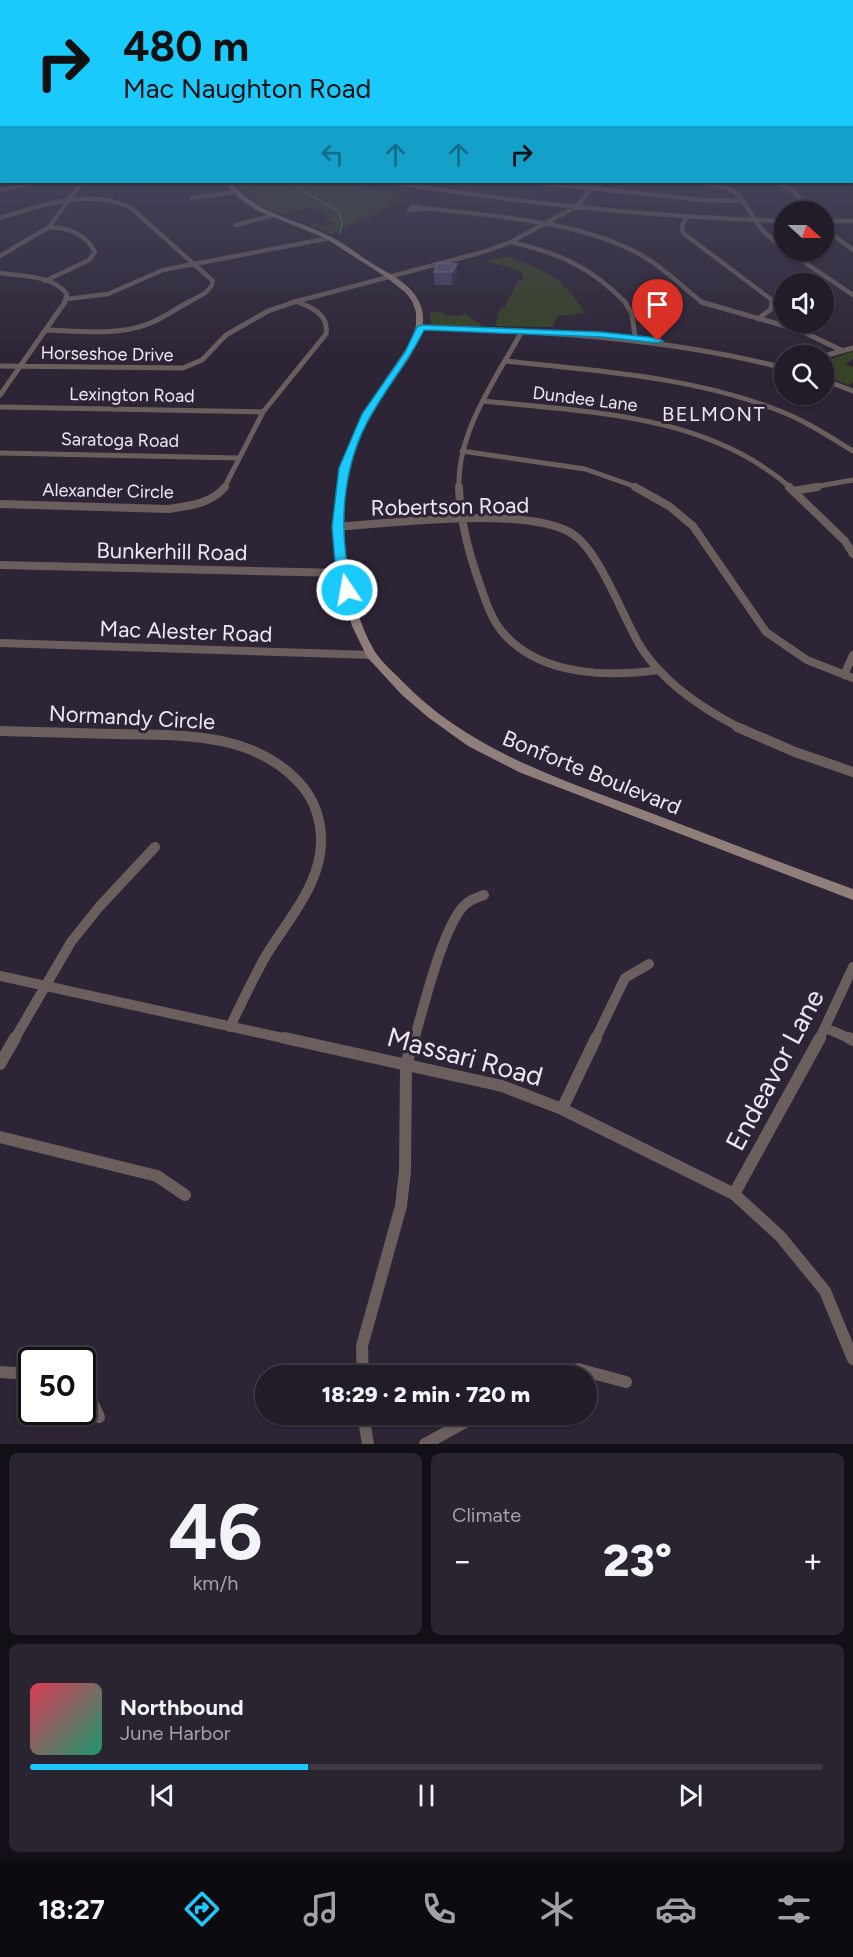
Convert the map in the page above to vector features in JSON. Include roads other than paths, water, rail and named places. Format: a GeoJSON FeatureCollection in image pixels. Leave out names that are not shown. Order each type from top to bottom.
{"type":"FeatureCollection","features":[{"type":"Feature","properties":{"kind":"main road"},"geometry":{"type":"LineString","coordinates":[[304,227],[330,238],[406,288],[420,309],[421,327]]}},
{"type":"Feature","properties":{"kind":"main road","name":"Bonforte Boulevard"},"geometry":{"type":"LineString","coordinates":[[421,327],[409,352],[366,414],[344,468],[337,527],[342,573],[357,626],[371,655],[406,692],[433,715],[472,743],[525,770],[853,896]]}},
{"type":"Feature","properties":{"kind":"street"},"geometry":{"type":"LineString","coordinates":[[0,256],[48,227]]}},
{"type":"Feature","properties":{"kind":"street"},"geometry":{"type":"LineString","coordinates":[[45,280],[82,263],[95,252],[76,230],[52,227]]}},
{"type":"Feature","properties":{"kind":"street"},"geometry":{"type":"LineString","coordinates":[[46,330],[118,331],[148,324],[212,287],[212,279],[153,227]]}},
{"type":"Feature","properties":{"kind":"street","name":"Horseshoe Drive"},"geometry":{"type":"LineString","coordinates":[[0,366],[183,368],[202,360],[226,335],[253,318],[296,301],[483,252],[511,242],[539,227]]}},
{"type":"Feature","properties":{"kind":"street"},"geometry":{"type":"LineString","coordinates":[[559,227],[628,248],[646,258],[704,304],[811,334],[841,350]]}},
{"type":"Feature","properties":{"kind":"street"},"geometry":{"type":"LineString","coordinates":[[682,227],[683,233],[772,300],[771,309],[758,319]]}},
{"type":"Feature","properties":{"kind":"street"},"geometry":{"type":"LineString","coordinates":[[761,227],[774,242]]}},
{"type":"Feature","properties":{"kind":"street"},"geometry":{"type":"LineString","coordinates":[[834,236],[853,250]]}},
{"type":"Feature","properties":{"kind":"street"},"geometry":{"type":"LineString","coordinates":[[67,299],[108,294],[160,271],[330,238]]}},
{"type":"Feature","properties":{"kind":"street"},"geometry":{"type":"LineString","coordinates":[[511,242],[555,252],[576,260],[592,271],[627,303],[632,315],[635,338]]}},
{"type":"Feature","properties":{"kind":"street"},"geometry":{"type":"LineString","coordinates":[[802,261],[853,295]]}},
{"type":"Feature","properties":{"kind":"street"},"geometry":{"type":"LineString","coordinates":[[0,273],[45,280],[62,287],[67,294],[67,299],[0,395]]}},
{"type":"Feature","properties":{"kind":"street","name":"Alexander Circle"},"geometry":{"type":"LineString","coordinates":[[0,504],[168,509],[191,506],[219,494],[229,482],[263,412],[326,334],[327,322],[322,315],[296,301]]}},
{"type":"Feature","properties":{"kind":"street"},"geometry":{"type":"LineString","coordinates":[[421,327],[635,338],[722,352],[774,365]]}},
{"type":"Feature","properties":{"kind":"street"},"geometry":{"type":"LineString","coordinates":[[522,331],[483,401],[462,451],[459,476],[461,520],[470,555],[496,622],[514,644],[534,655],[575,670],[627,675],[659,670]]}},
{"type":"Feature","properties":{"kind":"street"},"geometry":{"type":"LineString","coordinates":[[834,352],[853,348]]}},
{"type":"Feature","properties":{"kind":"street"},"geometry":{"type":"LineString","coordinates":[[506,361],[655,379],[719,392],[790,415],[822,430],[853,451]]}},
{"type":"Feature","properties":{"kind":"street"},"geometry":{"type":"LineString","coordinates":[[834,384],[853,391]]}},
{"type":"Feature","properties":{"kind":"street","name":"Dundee Lane"},"geometry":{"type":"LineString","coordinates":[[483,401],[618,417],[683,430],[724,445],[760,463],[793,491],[845,542],[853,554]]}},
{"type":"Feature","properties":{"kind":"street","name":"Lexington Road"},"geometry":{"type":"LineString","coordinates":[[0,407],[263,412]]}},
{"type":"Feature","properties":{"kind":"street"},"geometry":{"type":"LineString","coordinates":[[462,451],[557,463],[595,471],[633,485],[667,503],[694,527],[766,632],[802,659],[853,678]]}},
{"type":"Feature","properties":{"kind":"street","name":"Saratoga Road"},"geometry":{"type":"LineString","coordinates":[[0,453],[239,458]]}},
{"type":"Feature","properties":{"kind":"street"},"geometry":{"type":"LineString","coordinates":[[793,491],[853,480]]}},
{"type":"Feature","properties":{"kind":"street","name":"Robertson Road"},"geometry":{"type":"LineString","coordinates":[[337,527],[461,520],[528,520],[550,524],[573,534],[589,550],[643,651],[659,670],[691,699],[739,728],[774,744],[853,772]]}},
{"type":"Feature","properties":{"kind":"street","name":"Bunkerhill Road"},"geometry":{"type":"LineString","coordinates":[[0,565],[342,573]]}},
{"type":"Feature","properties":{"kind":"street","name":"Mac Alester Road"},"geometry":{"type":"LineString","coordinates":[[0,643],[371,655]]}},
{"type":"Feature","properties":{"kind":"street"},"geometry":{"type":"LineString","coordinates":[[844,675],[853,655]]}},
{"type":"Feature","properties":{"kind":"street","name":"Normandy Circle"},"geometry":{"type":"LineString","coordinates":[[0,731],[186,736],[229,742],[261,752],[276,760],[302,783],[318,811],[321,829],[318,864],[310,883],[255,973],[230,1027]]}},
{"type":"Feature","properties":{"kind":"street"},"geometry":{"type":"LineString","coordinates":[[0,1064],[87,921],[155,847]]}},
{"type":"Feature","properties":{"kind":"street"},"geometry":{"type":"LineString","coordinates":[[363,1365],[362,1346],[401,1206],[405,1171],[406,1065],[444,943],[459,912],[467,903],[484,895]]}},
{"type":"Feature","properties":{"kind":"street"},"geometry":{"type":"LineString","coordinates":[[562,1108],[625,978],[649,964]]}},
{"type":"Feature","properties":{"kind":"street","name":"Endeavor Lane"},"geometry":{"type":"LineString","coordinates":[[734,1194],[826,1028],[853,967]]}},
{"type":"Feature","properties":{"kind":"street","name":"Massari Road"},"geometry":{"type":"LineString","coordinates":[[0,976],[502,1086],[562,1108],[734,1194],[780,1236],[825,1291],[853,1359]]}},
{"type":"Feature","properties":{"kind":"street"},"geometry":{"type":"LineString","coordinates":[[826,1028],[853,1041]]}},
{"type":"Feature","properties":{"kind":"street"},"geometry":{"type":"LineString","coordinates":[[0,1137],[157,1176],[185,1195]]}},
{"type":"Feature","properties":{"kind":"street"},"geometry":{"type":"LineString","coordinates":[[0,1372],[18,1373]]}},
{"type":"Feature","properties":{"kind":"street"},"geometry":{"type":"LineString","coordinates":[[597,1374],[626,1382]]}},
{"type":"Feature","properties":{"kind":"street"},"geometry":{"type":"LineString","coordinates":[[96,1411],[99,1417]]}},
{"type":"Feature","properties":{"kind":"street"},"geometry":{"type":"LineString","coordinates":[[365,1425],[368,1444]]}},
{"type":"Feature","properties":{"kind":"street"},"geometry":{"type":"LineString","coordinates":[[425,1444],[460,1425]]}},
{"type":"Feature","properties":{"kind":"waterway"},"geometry":{"type":"LineString","coordinates":[[340,233],[341,227]]}},
{"type":"Feature","properties":{"kind":"district","name":"BELMONT"},"geometry":{"type":"Point","coordinates":[714,414]}}]}
